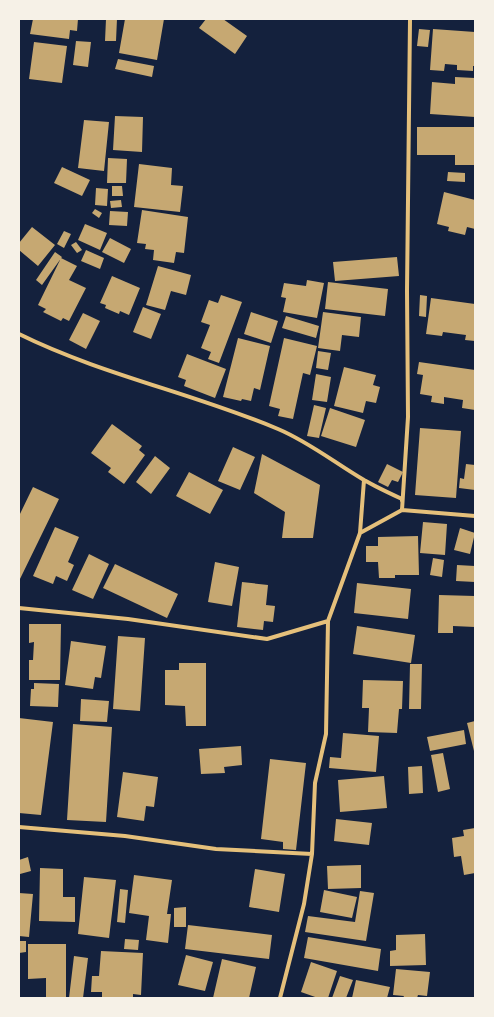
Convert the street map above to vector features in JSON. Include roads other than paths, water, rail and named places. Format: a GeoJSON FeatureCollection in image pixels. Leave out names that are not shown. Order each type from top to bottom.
{"type":"FeatureCollection","features":[{"type":"Feature","properties":{"kind":"street"},"geometry":{"type":"LineString","coordinates":[[402,510],[408,417],[407,291],[410,20]]}},
{"type":"Feature","properties":{"kind":"street"},"geometry":{"type":"LineString","coordinates":[[19,334],[90,365],[233,412],[279,429],[320,450],[364,480],[402,499],[402,510]]}},
{"type":"Feature","properties":{"kind":"street"},"geometry":{"type":"LineString","coordinates":[[280,998],[304,904],[312,854],[315,784],[326,734],[328,621],[360,533],[364,480]]}},
{"type":"Feature","properties":{"kind":"street"},"geometry":{"type":"LineString","coordinates":[[360,533],[402,510],[475,516]]}},
{"type":"Feature","properties":{"kind":"street"},"geometry":{"type":"LineString","coordinates":[[19,608],[128,619],[267,639],[328,621]]}},
{"type":"Feature","properties":{"kind":"street"},"geometry":{"type":"LineString","coordinates":[[19,827],[126,836],[216,849],[312,854]]}}]}
